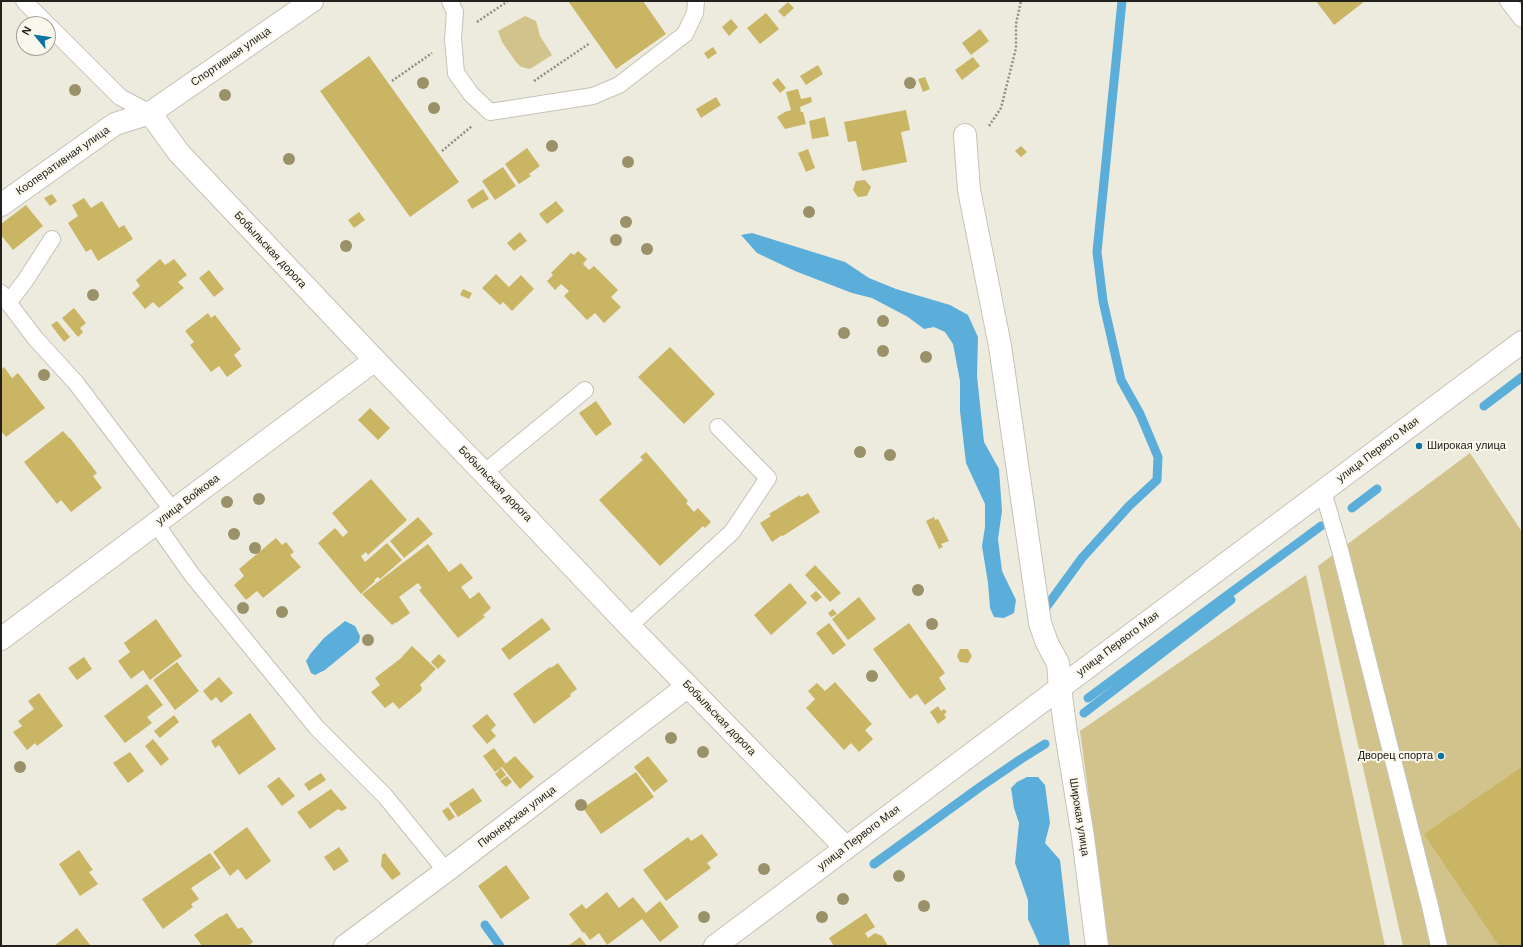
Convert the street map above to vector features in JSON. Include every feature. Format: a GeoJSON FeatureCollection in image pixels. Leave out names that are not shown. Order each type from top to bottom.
{"type":"FeatureCollection","features":[{"type":"Feature","properties":{"kind":"street","name":"Спортивная улица"},"geometry":{"type":"LineString","coordinates":[[150,113],[312,1]]}},
{"type":"Feature","properties":{"kind":"street","name":"Кооперативная улица"},"geometry":{"type":"LineString","coordinates":[[1,205],[115,124],[150,113]]}},
{"type":"Feature","properties":{"kind":"street","name":"Бобыльская дорога"},"geometry":{"type":"LineString","coordinates":[[150,113],[179,153],[375,360],[629,626],[846,848]]}},
{"type":"Feature","properties":{"kind":"street","name":"Широкая улица"},"geometry":{"type":"LineString","coordinates":[[966,135],[969,190],[1000,346],[1040,623],[1047,643],[1058,663],[1060,688],[1083,837],[1097,946]]}},
{"type":"Feature","properties":{"kind":"street","name":"улица Первого Мая"},"geometry":{"type":"LineString","coordinates":[[715,946],[1522,342]]}},
{"type":"Feature","properties":{"kind":"street","name":"улица Войкова"},"geometry":{"type":"LineString","coordinates":[[1,639],[375,360]]}},
{"type":"Feature","properties":{"kind":"street","name":"Пионерская улица"},"geometry":{"type":"LineString","coordinates":[[345,946],[446,871],[688,686]]}},
{"type":"Feature","properties":{"kind":"lane"},"geometry":{"type":"LineString","coordinates":[[24,1],[40,16]]}},
{"type":"Feature","properties":{"kind":"lane"},"geometry":{"type":"LineString","coordinates":[[450,1],[455,12],[453,39],[456,73],[471,94],[490,112],[593,96],[619,85],[685,34],[696,13],[696,1]]}},
{"type":"Feature","properties":{"kind":"lane"},"geometry":{"type":"LineString","coordinates":[[1508,1],[1522,19]]}},
{"type":"Feature","properties":{"kind":"lane"},"geometry":{"type":"LineString","coordinates":[[56,32],[120,97],[150,113]]}},
{"type":"Feature","properties":{"kind":"lane"},"geometry":{"type":"LineString","coordinates":[[52,239],[26,281],[5,298],[35,338],[76,383],[174,511]]}},
{"type":"Feature","properties":{"kind":"lane"},"geometry":{"type":"LineString","coordinates":[[484,473],[585,390]]}},
{"type":"Feature","properties":{"kind":"lane"},"geometry":{"type":"LineString","coordinates":[[629,626],[732,532],[768,478],[718,427]]}},
{"type":"Feature","properties":{"kind":"lane"},"geometry":{"type":"LineString","coordinates":[[1323,491],[1340,550],[1428,899],[1438,946]]}},
{"type":"Feature","properties":{"kind":"lane"},"geometry":{"type":"LineString","coordinates":[[156,524],[192,575],[318,728],[385,796],[446,871]]}},
{"type":"Feature","properties":{"kind":"path"},"geometry":{"type":"LineString","coordinates":[[967,156],[1001,108],[1016,48],[1016,24],[1021,1]]}},
{"type":"Feature","properties":{"kind":"shaded area"},"geometry":{"type":"Polygon","coordinates":[[[525,16],[536,21],[540,36],[552,55],[530,69],[521,67],[516,62],[502,42],[498,31],[525,16]]]}},
{"type":"Feature","properties":{"kind":"shaded area","name":"Дворец спорта"},"geometry":{"type":"Polygon","coordinates":[[[1470,453],[1522,532],[1522,946],[1403,946],[1318,566],[1470,453]]]}},
{"type":"Feature","properties":{"kind":"shaded area"},"geometry":{"type":"Polygon","coordinates":[[[1306,575],[1385,946],[1109,946],[1080,731],[1306,575]]]}},
{"type":"Feature","properties":{"kind":"water"},"geometry":{"type":"Polygon","coordinates":[[[752,233],[845,262],[869,278],[896,289],[950,305],[968,315],[978,337],[977,376],[984,442],[999,469],[1002,511],[998,539],[1002,571],[1016,600],[1014,613],[1004,618],[994,617],[990,608],[988,583],[982,546],[985,527],[985,504],[966,463],[960,411],[960,381],[953,344],[945,332],[934,327],[924,329],[908,317],[872,298],[852,293],[795,271],[757,253],[741,235],[752,233]]]}},
{"type":"Feature","properties":{"kind":"water"},"geometry":{"type":"Polygon","coordinates":[[[345,621],[355,626],[360,636],[359,642],[325,670],[315,675],[311,673],[306,661],[311,653],[324,638],[345,621]]]}},
{"type":"Feature","properties":{"kind":"water"},"geometry":{"type":"Polygon","coordinates":[[[1027,777],[1038,777],[1045,785],[1050,823],[1045,843],[1060,860],[1070,946],[1040,946],[1028,919],[1028,900],[1015,863],[1019,823],[1014,808],[1011,788],[1017,782],[1027,777]]]}},
{"type":"Feature","properties":{"kind":"building"},"geometry":{"type":"Polygon","coordinates":[[[568,1],[643,1],[666,34],[616,69],[568,1]]]}},
{"type":"Feature","properties":{"kind":"building"},"geometry":{"type":"Polygon","coordinates":[[[1316,1],[1365,1],[1334,25],[1316,1]]]}},
{"type":"Feature","properties":{"kind":"building"},"geometry":{"type":"Polygon","coordinates":[[[788,2],[794,8],[784,17],[778,11],[788,2]]]}},
{"type":"Feature","properties":{"kind":"building"},"geometry":{"type":"Polygon","coordinates":[[[766,13],[779,29],[760,44],[747,28],[766,13]]]}},
{"type":"Feature","properties":{"kind":"building"},"geometry":{"type":"Polygon","coordinates":[[[731,19],[738,27],[729,36],[722,27],[731,19]]]}},
{"type":"Feature","properties":{"kind":"building"},"geometry":{"type":"Polygon","coordinates":[[[980,29],[989,41],[971,55],[962,43],[980,29]]]}},
{"type":"Feature","properties":{"kind":"building"},"geometry":{"type":"Polygon","coordinates":[[[713,47],[717,53],[708,59],[704,53],[713,47]]]}},
{"type":"Feature","properties":{"kind":"building"},"geometry":{"type":"Polygon","coordinates":[[[369,56],[459,182],[410,217],[320,91],[369,56]]]}},
{"type":"Feature","properties":{"kind":"building"},"geometry":{"type":"Polygon","coordinates":[[[973,57],[980,66],[962,80],[955,70],[973,57]]]}},
{"type":"Feature","properties":{"kind":"building"},"geometry":{"type":"Polygon","coordinates":[[[818,65],[823,74],[806,85],[800,76],[818,65]]]}},
{"type":"Feature","properties":{"kind":"building"},"geometry":{"type":"Polygon","coordinates":[[[925,77],[930,89],[923,92],[918,79],[925,77]]]}},
{"type":"Feature","properties":{"kind":"building"},"geometry":{"type":"Polygon","coordinates":[[[778,78],[786,88],[780,93],[772,83],[778,78]]]}},
{"type":"Feature","properties":{"kind":"building"},"geometry":{"type":"Polygon","coordinates":[[[798,89],[801,99],[811,97],[812,102],[800,107],[806,124],[785,129],[777,117],[791,110],[786,92],[798,89]]]}},
{"type":"Feature","properties":{"kind":"building"},"geometry":{"type":"Polygon","coordinates":[[[716,97],[721,105],[701,118],[696,109],[716,97]]]}},
{"type":"Feature","properties":{"kind":"building"},"geometry":{"type":"Polygon","coordinates":[[[906,110],[910,130],[901,132],[907,162],[862,171],[856,141],[848,142],[844,122],[906,110]]]}},
{"type":"Feature","properties":{"kind":"building"},"geometry":{"type":"Polygon","coordinates":[[[825,117],[829,136],[812,139],[809,121],[825,117]]]}},
{"type":"Feature","properties":{"kind":"building"},"geometry":{"type":"Polygon","coordinates":[[[1021,146],[1027,152],[1021,157],[1015,151],[1021,146]]]}},
{"type":"Feature","properties":{"kind":"building"},"geometry":{"type":"Polygon","coordinates":[[[527,148],[540,166],[529,174],[531,176],[519,184],[505,164],[527,148]]]}},
{"type":"Feature","properties":{"kind":"building"},"geometry":{"type":"Polygon","coordinates":[[[808,149],[815,168],[806,172],[798,153],[808,149]]]}},
{"type":"Feature","properties":{"kind":"building"},"geometry":{"type":"Polygon","coordinates":[[[503,167],[516,186],[495,200],[482,181],[503,167]]]}},
{"type":"Feature","properties":{"kind":"building"},"geometry":{"type":"Polygon","coordinates":[[[865,180],[871,187],[867,196],[858,197],[853,190],[856,181],[865,180]]]}},
{"type":"Feature","properties":{"kind":"building"},"geometry":{"type":"Polygon","coordinates":[[[483,189],[489,199],[472,209],[467,200],[483,189]]]}},
{"type":"Feature","properties":{"kind":"building"},"geometry":{"type":"Polygon","coordinates":[[[52,194],[57,201],[50,206],[44,198],[52,194]]]}},
{"type":"Feature","properties":{"kind":"building"},"geometry":{"type":"Polygon","coordinates":[[[84,198],[91,208],[102,201],[119,228],[124,225],[133,239],[98,261],[91,249],[86,252],[68,223],[78,216],[72,205],[84,198]]]}},
{"type":"Feature","properties":{"kind":"building"},"geometry":{"type":"Polygon","coordinates":[[[556,201],[564,211],[547,224],[539,214],[556,201]]]}},
{"type":"Feature","properties":{"kind":"building"},"geometry":{"type":"Polygon","coordinates":[[[26,205],[43,226],[13,250],[1,235],[1,224],[26,205]]]}},
{"type":"Feature","properties":{"kind":"building"},"geometry":{"type":"Polygon","coordinates":[[[359,212],[365,220],[354,228],[348,220],[359,212]]]}},
{"type":"Feature","properties":{"kind":"building"},"geometry":{"type":"Polygon","coordinates":[[[520,232],[527,241],[514,251],[507,243],[520,232]]]}},
{"type":"Feature","properties":{"kind":"building"},"geometry":{"type":"Polygon","coordinates":[[[578,251],[587,259],[583,264],[589,270],[594,266],[618,290],[611,297],[621,307],[604,323],[595,313],[587,320],[564,296],[569,291],[561,284],[555,290],[547,281],[553,275],[551,273],[571,253],[574,255],[578,251]]]}},
{"type":"Feature","properties":{"kind":"building"},"geometry":{"type":"Polygon","coordinates":[[[160,259],[165,265],[174,259],[187,275],[178,282],[184,288],[159,308],[153,302],[145,309],[132,293],[140,286],[136,280],[160,259]]]}},
{"type":"Feature","properties":{"kind":"building"},"geometry":{"type":"Polygon","coordinates":[[[209,270],[224,289],[214,297],[199,278],[209,270]]]}},
{"type":"Feature","properties":{"kind":"building"},"geometry":{"type":"Polygon","coordinates":[[[496,274],[509,287],[521,275],[534,289],[512,311],[503,302],[500,305],[482,288],[496,274]]]}},
{"type":"Feature","properties":{"kind":"building"},"geometry":{"type":"Polygon","coordinates":[[[463,289],[472,293],[469,299],[460,295],[463,289]]]}},
{"type":"Feature","properties":{"kind":"building"},"geometry":{"type":"Polygon","coordinates":[[[74,308],[86,323],[80,328],[83,332],[78,337],[62,318],[74,308]]]}},
{"type":"Feature","properties":{"kind":"building"},"geometry":{"type":"Polygon","coordinates":[[[208,313],[211,318],[215,315],[241,349],[234,355],[242,366],[227,377],[219,366],[211,372],[190,345],[194,342],[185,331],[208,313]]]}},
{"type":"Feature","properties":{"kind":"building"},"geometry":{"type":"Polygon","coordinates":[[[57,321],[70,337],[64,342],[51,325],[57,321]]]}},
{"type":"Feature","properties":{"kind":"building"},"geometry":{"type":"Polygon","coordinates":[[[670,347],[715,394],[684,424],[638,377],[670,347]]]}},
{"type":"Feature","properties":{"kind":"building"},"geometry":{"type":"Polygon","coordinates":[[[4,367],[12,378],[18,373],[45,408],[6,437],[1,431],[1,370],[4,367]]]}},
{"type":"Feature","properties":{"kind":"building"},"geometry":{"type":"Polygon","coordinates":[[[596,401],[612,424],[596,436],[579,413],[596,401]]]}},
{"type":"Feature","properties":{"kind":"building"},"geometry":{"type":"Polygon","coordinates":[[[370,408],[390,428],[378,440],[358,420],[370,408]]]}},
{"type":"Feature","properties":{"kind":"building"},"geometry":{"type":"Polygon","coordinates":[[[63,431],[97,473],[93,476],[102,488],[71,512],[61,500],[57,504],[24,462],[63,431]]]}},
{"type":"Feature","properties":{"kind":"building"},"geometry":{"type":"Polygon","coordinates":[[[646,452],[688,501],[686,503],[694,512],[698,508],[711,522],[705,528],[703,526],[660,566],[599,500],[643,460],[640,457],[646,452]]]}},
{"type":"Feature","properties":{"kind":"building"},"geometry":{"type":"Polygon","coordinates":[[[371,479],[407,520],[368,555],[366,552],[361,556],[365,562],[387,543],[402,560],[380,579],[378,577],[374,580],[375,581],[361,594],[318,543],[335,528],[343,537],[348,532],[332,513],[371,479]]]}},
{"type":"Feature","properties":{"kind":"building"},"geometry":{"type":"Polygon","coordinates":[[[808,493],[820,512],[772,542],[760,523],[771,516],[769,514],[800,495],[801,497],[808,493]]]}},
{"type":"Feature","properties":{"kind":"building"},"geometry":{"type":"Polygon","coordinates":[[[418,517],[433,534],[404,558],[390,541],[418,517]]]}},
{"type":"Feature","properties":{"kind":"building"},"geometry":{"type":"Polygon","coordinates":[[[934,517],[935,520],[938,519],[949,541],[941,544],[943,547],[939,549],[926,521],[934,517]]]}},
{"type":"Feature","properties":{"kind":"building"},"geometry":{"type":"Polygon","coordinates":[[[276,538],[282,545],[286,542],[294,552],[290,555],[301,567],[263,598],[257,591],[246,600],[234,585],[244,576],[239,569],[276,538]]]}},
{"type":"Feature","properties":{"kind":"building"},"geometry":{"type":"Polygon","coordinates":[[[428,544],[449,572],[461,563],[473,578],[461,587],[470,599],[479,592],[491,608],[483,615],[485,617],[458,638],[419,590],[422,588],[418,583],[399,597],[410,613],[392,625],[362,594],[428,544]]]}},
{"type":"Feature","properties":{"kind":"building"},"geometry":{"type":"Polygon","coordinates":[[[815,565],[841,593],[830,602],[805,575],[815,565]]]}},
{"type":"Feature","properties":{"kind":"building"},"geometry":{"type":"Polygon","coordinates":[[[790,583],[807,603],[771,635],[754,615],[790,583]]]}},
{"type":"Feature","properties":{"kind":"building"},"geometry":{"type":"Polygon","coordinates":[[[816,591],[822,597],[816,602],[810,596],[816,591]]]}},
{"type":"Feature","properties":{"kind":"building"},"geometry":{"type":"Polygon","coordinates":[[[859,597],[876,619],[848,640],[832,619],[859,597]]]}},
{"type":"Feature","properties":{"kind":"building"},"geometry":{"type":"Polygon","coordinates":[[[833,609],[837,614],[831,617],[828,613],[833,609]]]}},
{"type":"Feature","properties":{"kind":"building"},"geometry":{"type":"Polygon","coordinates":[[[542,618],[551,629],[509,660],[501,649],[542,618]]]}},
{"type":"Feature","properties":{"kind":"building"},"geometry":{"type":"Polygon","coordinates":[[[156,619],[182,656],[150,680],[143,670],[131,679],[118,661],[130,652],[124,643],[156,619]]]}},
{"type":"Feature","properties":{"kind":"building"},"geometry":{"type":"Polygon","coordinates":[[[829,623],[846,645],[833,655],[816,633],[829,623]]]}},
{"type":"Feature","properties":{"kind":"building"},"geometry":{"type":"Polygon","coordinates":[[[909,623],[945,673],[939,678],[946,689],[925,705],[917,694],[910,699],[873,649],[909,623]]]}},
{"type":"Feature","properties":{"kind":"building"},"geometry":{"type":"Polygon","coordinates":[[[412,646],[436,669],[420,685],[422,688],[421,691],[399,709],[393,702],[385,708],[371,692],[380,685],[375,678],[400,659],[412,646]]]}},
{"type":"Feature","properties":{"kind":"building"},"geometry":{"type":"Polygon","coordinates":[[[960,649],[968,649],[972,656],[968,663],[960,662],[957,656],[960,649]]]}},
{"type":"Feature","properties":{"kind":"building"},"geometry":{"type":"Polygon","coordinates":[[[439,654],[446,661],[438,669],[431,662],[439,654]]]}},
{"type":"Feature","properties":{"kind":"building"},"geometry":{"type":"Polygon","coordinates":[[[84,657],[92,669],[77,680],[68,668],[84,657]]]}},
{"type":"Feature","properties":{"kind":"building"},"geometry":{"type":"Polygon","coordinates":[[[177,662],[199,691],[175,710],[153,680],[177,662]]]}},
{"type":"Feature","properties":{"kind":"building"},"geometry":{"type":"Polygon","coordinates":[[[558,663],[577,689],[570,694],[571,696],[534,724],[513,694],[550,667],[551,668],[558,663]]]}},
{"type":"Feature","properties":{"kind":"building"},"geometry":{"type":"Polygon","coordinates":[[[219,677],[233,693],[221,703],[216,697],[211,701],[203,691],[219,677]]]}},
{"type":"Feature","properties":{"kind":"building"},"geometry":{"type":"Polygon","coordinates":[[[835,682],[872,724],[865,730],[873,739],[859,752],[851,743],[844,750],[806,708],[815,699],[808,691],[817,683],[825,691],[835,682]]]}},
{"type":"Feature","properties":{"kind":"building"},"geometry":{"type":"Polygon","coordinates":[[[147,684],[163,705],[147,717],[152,723],[125,743],[104,716],[147,684]]]}},
{"type":"Feature","properties":{"kind":"building"},"geometry":{"type":"Polygon","coordinates":[[[39,693],[63,726],[37,746],[35,743],[27,750],[13,732],[22,726],[18,721],[34,709],[28,701],[39,693]]]}},
{"type":"Feature","properties":{"kind":"building"},"geometry":{"type":"Polygon","coordinates":[[[938,706],[941,711],[944,709],[947,712],[944,714],[946,718],[938,724],[930,712],[938,706]]]}},
{"type":"Feature","properties":{"kind":"building"},"geometry":{"type":"Polygon","coordinates":[[[250,713],[276,749],[239,775],[219,745],[215,748],[211,741],[250,713]]]}},
{"type":"Feature","properties":{"kind":"building"},"geometry":{"type":"Polygon","coordinates":[[[487,714],[496,725],[491,730],[496,736],[487,744],[472,726],[487,714]]]}},
{"type":"Feature","properties":{"kind":"building"},"geometry":{"type":"Polygon","coordinates":[[[174,715],[179,722],[160,738],[154,731],[174,715]]]}},
{"type":"Feature","properties":{"kind":"building"},"geometry":{"type":"Polygon","coordinates":[[[153,739],[169,759],[161,766],[145,746],[153,739]]]}},
{"type":"Feature","properties":{"kind":"building"},"geometry":{"type":"Polygon","coordinates":[[[494,748],[506,764],[495,772],[483,756],[494,748]]]}},
{"type":"Feature","properties":{"kind":"building"},"geometry":{"type":"Polygon","coordinates":[[[130,752],[144,771],[128,783],[113,763],[130,752]]]}},
{"type":"Feature","properties":{"kind":"building"},"geometry":{"type":"Polygon","coordinates":[[[515,756],[534,777],[520,789],[502,767],[515,756]]]}},
{"type":"Feature","properties":{"kind":"building"},"geometry":{"type":"Polygon","coordinates":[[[648,756],[668,781],[654,792],[634,767],[648,756]]]}},
{"type":"Feature","properties":{"kind":"building"},"geometry":{"type":"Polygon","coordinates":[[[1522,767],[1522,946],[1499,946],[1424,834],[1522,767]]]}},
{"type":"Feature","properties":{"kind":"building"},"geometry":{"type":"Polygon","coordinates":[[[501,768],[506,775],[500,780],[495,774],[501,768]]]}},
{"type":"Feature","properties":{"kind":"building"},"geometry":{"type":"Polygon","coordinates":[[[636,772],[654,797],[601,834],[583,808],[636,772]]]}},
{"type":"Feature","properties":{"kind":"building"},"geometry":{"type":"Polygon","coordinates":[[[321,773],[326,780],[309,791],[304,784],[321,773]]]}},
{"type":"Feature","properties":{"kind":"building"},"geometry":{"type":"Polygon","coordinates":[[[507,776],[512,782],[506,787],[500,781],[507,776]]]}},
{"type":"Feature","properties":{"kind":"building"},"geometry":{"type":"Polygon","coordinates":[[[279,777],[295,796],[282,806],[267,786],[279,777]]]}},
{"type":"Feature","properties":{"kind":"building"},"geometry":{"type":"Polygon","coordinates":[[[473,788],[482,801],[458,817],[449,804],[473,788]]]}},
{"type":"Feature","properties":{"kind":"building"},"geometry":{"type":"Polygon","coordinates":[[[331,789],[347,808],[342,811],[338,809],[310,829],[297,812],[331,789]]]}},
{"type":"Feature","properties":{"kind":"building"},"geometry":{"type":"Polygon","coordinates":[[[448,807],[455,817],[449,821],[442,811],[448,807]]]}},
{"type":"Feature","properties":{"kind":"building"},"geometry":{"type":"Polygon","coordinates":[[[247,827],[271,861],[246,880],[238,869],[230,876],[213,852],[247,827]]]}},
{"type":"Feature","properties":{"kind":"building"},"geometry":{"type":"Polygon","coordinates":[[[702,834],[718,855],[707,863],[711,868],[666,901],[643,870],[688,837],[691,841],[702,834]]]}},
{"type":"Feature","properties":{"kind":"building"},"geometry":{"type":"Polygon","coordinates":[[[339,847],[349,861],[334,871],[324,857],[339,847]]]}},
{"type":"Feature","properties":{"kind":"building"},"geometry":{"type":"Polygon","coordinates":[[[79,850],[93,870],[89,872],[98,884],[80,896],[59,864],[79,850]]]}},
{"type":"Feature","properties":{"kind":"building"},"geometry":{"type":"Polygon","coordinates":[[[210,853],[221,868],[191,888],[199,899],[191,904],[193,907],[163,929],[142,899],[210,853]]]}},
{"type":"Feature","properties":{"kind":"building"},"geometry":{"type":"Polygon","coordinates":[[[385,853],[401,874],[392,880],[381,866],[382,855],[385,853]]]}},
{"type":"Feature","properties":{"kind":"building"},"geometry":{"type":"Polygon","coordinates":[[[506,865],[530,898],[501,919],[478,886],[506,865]]]}},
{"type":"Feature","properties":{"kind":"building"},"geometry":{"type":"Polygon","coordinates":[[[607,892],[619,908],[633,897],[646,913],[660,901],[679,927],[660,942],[642,919],[607,945],[599,933],[590,940],[569,914],[582,904],[586,909],[607,892]]]}},
{"type":"Feature","properties":{"kind":"building"},"geometry":{"type":"Polygon","coordinates":[[[227,913],[238,929],[242,927],[253,942],[248,946],[202,946],[194,935],[227,913]]]}},
{"type":"Feature","properties":{"kind":"building"},"geometry":{"type":"Polygon","coordinates":[[[866,913],[875,927],[865,933],[868,938],[875,933],[882,936],[887,946],[834,946],[829,938],[866,913]]]}},
{"type":"Feature","properties":{"kind":"building"},"geometry":{"type":"Polygon","coordinates":[[[77,928],[91,946],[54,946],[77,928]]]}},
{"type":"Feature","properties":{"kind":"building"},"geometry":{"type":"Polygon","coordinates":[[[580,937],[587,946],[568,946],[580,937]]]}},
{"type":"Feature","properties":{"kind":"waterway"},"geometry":{"type":"LineString","coordinates":[[1047,606],[1082,558],[1129,506],[1157,480],[1158,457],[1140,414],[1121,380],[1103,301],[1097,252],[1122,1]]}},
{"type":"Feature","properties":{"kind":"waterway"},"geometry":{"type":"LineString","coordinates":[[1484,406],[1522,377]]}},
{"type":"Feature","properties":{"kind":"waterway"},"geometry":{"type":"LineString","coordinates":[[1352,508],[1377,489]]}},
{"type":"Feature","properties":{"kind":"waterway"},"geometry":{"type":"LineString","coordinates":[[1088,698],[1321,526]]}},
{"type":"Feature","properties":{"kind":"waterway"},"geometry":{"type":"LineString","coordinates":[[1084,713],[1231,600]]}},
{"type":"Feature","properties":{"kind":"waterway"},"geometry":{"type":"LineString","coordinates":[[874,864],[980,787],[1045,744]]}},
{"type":"Feature","properties":{"kind":"waterway"},"geometry":{"type":"LineString","coordinates":[[485,925],[500,946]]}},
{"type":"Feature","properties":{"kind":"place","name":"Широкая улица"},"geometry":{"type":"Point","coordinates":[1419,446]}},
{"type":"Feature","properties":{"kind":"place","name":"Дворец спорта"},"geometry":{"type":"Point","coordinates":[1441,756]}}]}
